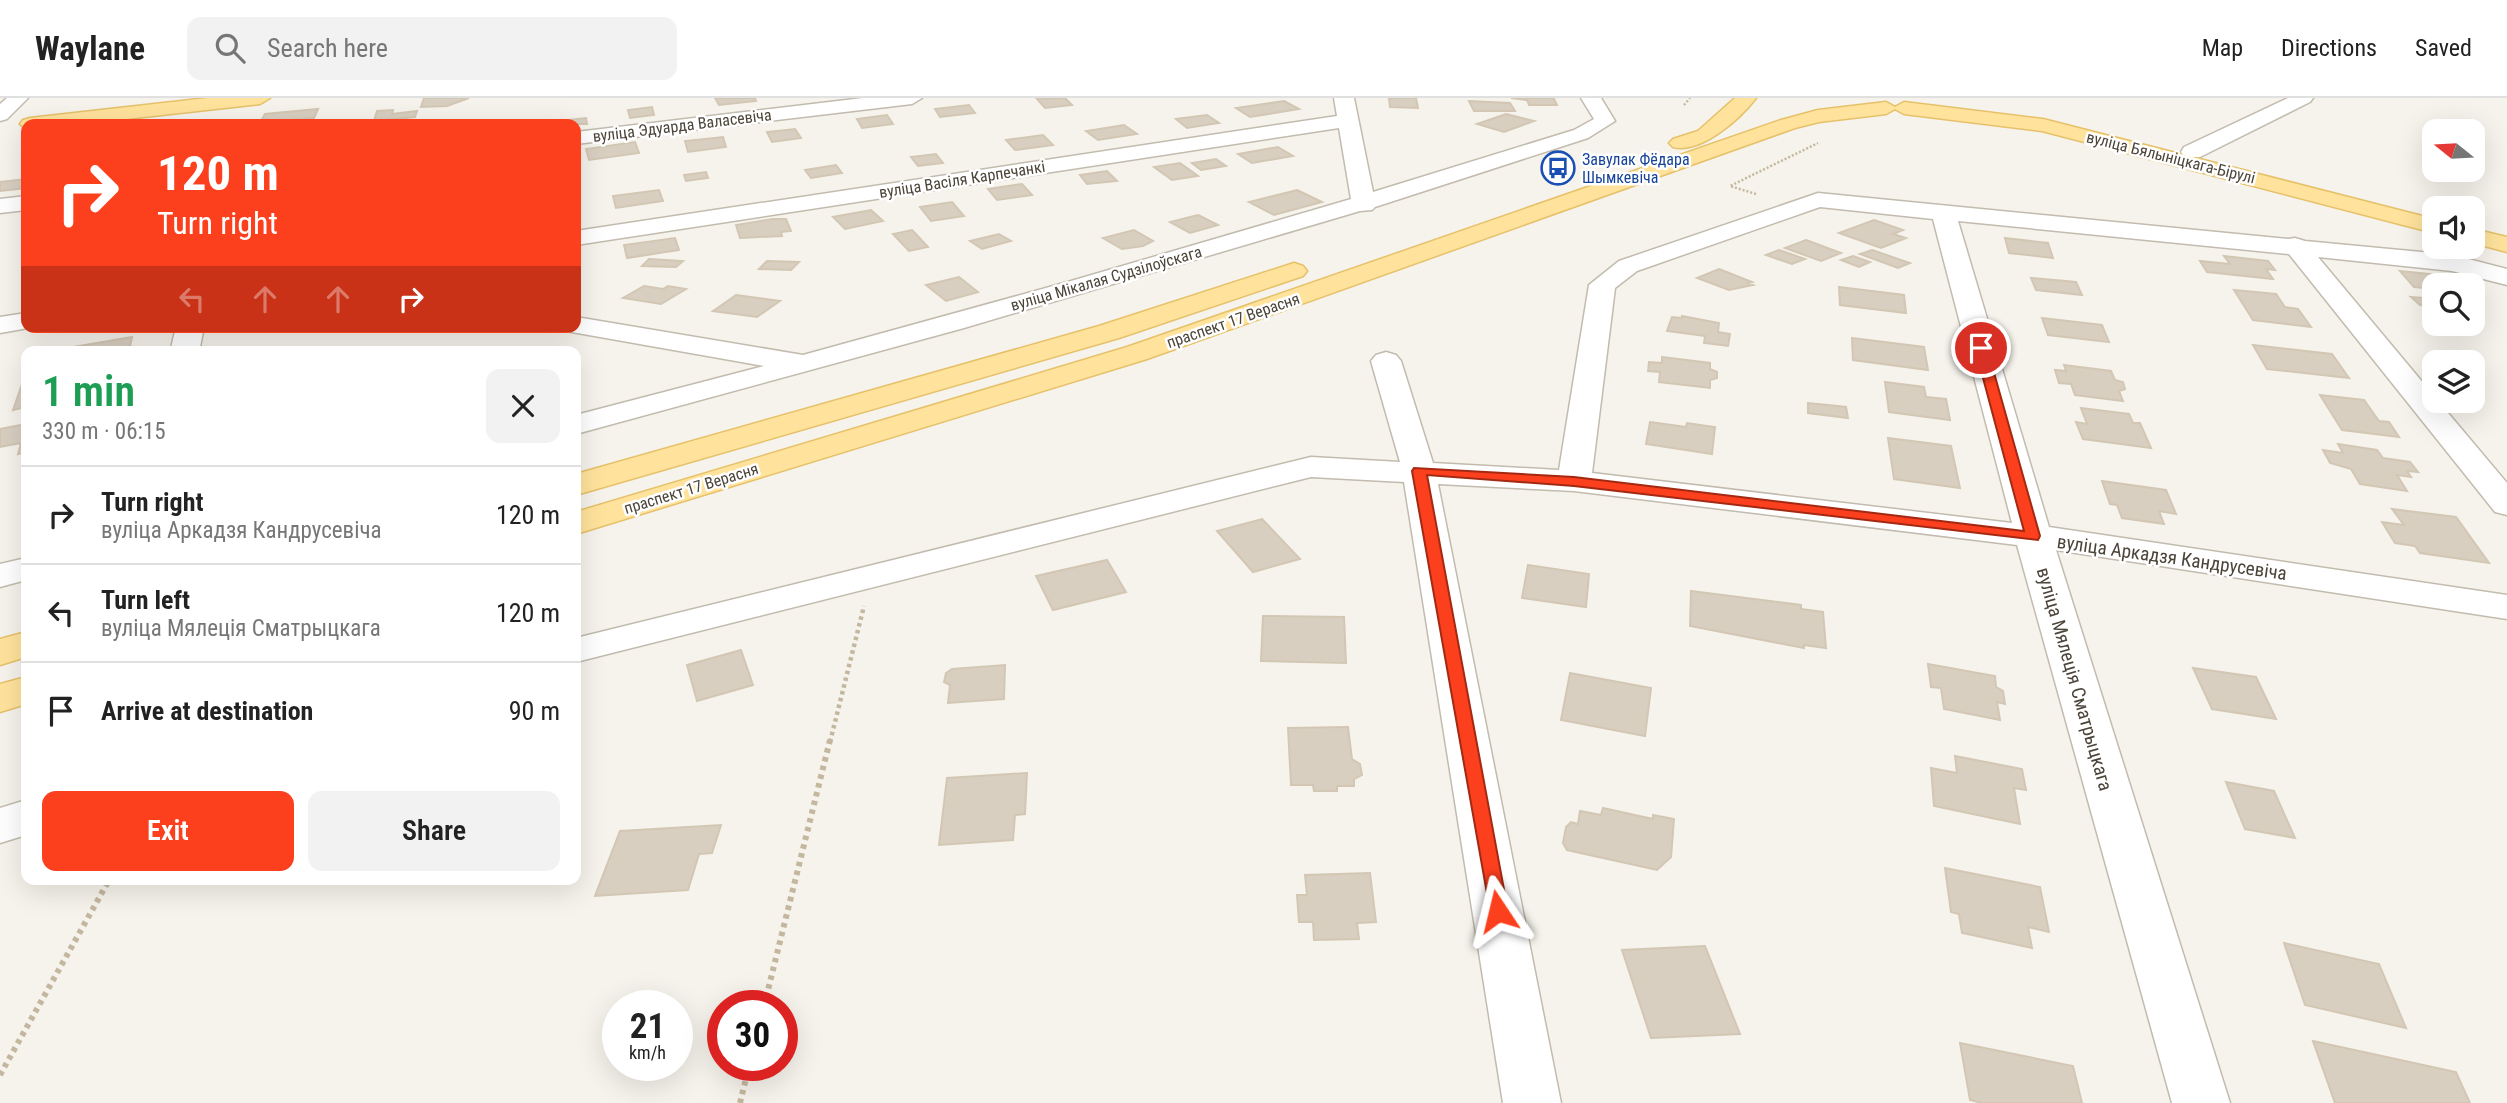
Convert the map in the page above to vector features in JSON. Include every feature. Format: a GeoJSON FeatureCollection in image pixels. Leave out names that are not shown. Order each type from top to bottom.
{"type":"FeatureCollection","features":[{"type":"Feature","properties":{"kind":"main road"},"geometry":{"type":"LineString","coordinates":[[80,119],[260,98]]}},
{"type":"Feature","properties":{"kind":"main road","name":"праспект 17 Верасня"},"geometry":{"type":"LineString","coordinates":[[581,484],[1108,332],[1705,135],[1746,98]]}},
{"type":"Feature","properties":{"kind":"main road"},"geometry":{"type":"LineString","coordinates":[[1802,98],[1849,106],[1895,108],[1934,105],[1956,98]]}},
{"type":"Feature","properties":{"kind":"main road","name":"вуліца Бялыніцкага-Бірулі"},"geometry":{"type":"LineString","coordinates":[[2012,100],[2096,127],[2422,212]]}},
{"type":"Feature","properties":{"kind":"main road","name":"праспект 17 Верасня"},"geometry":{"type":"LineString","coordinates":[[581,521],[1137,353],[1788,124],[1818,117],[1895,108]]}},
{"type":"Feature","properties":{"kind":"main road","name":"вуліца Бялыніцкага-Бірулі"},"geometry":{"type":"LineString","coordinates":[[1895,108],[2043,125],[2422,223]]}},
{"type":"Feature","properties":{"kind":"main road"},"geometry":{"type":"LineString","coordinates":[[0,128],[21,126]]}},
{"type":"Feature","properties":{"kind":"main road"},"geometry":{"type":"LineString","coordinates":[[2485,228],[2507,233]]}},
{"type":"Feature","properties":{"kind":"main road"},"geometry":{"type":"LineString","coordinates":[[2485,239],[2507,245]]}},
{"type":"Feature","properties":{"kind":"main road"},"geometry":{"type":"LineString","coordinates":[[0,652],[21,646]]}},
{"type":"Feature","properties":{"kind":"main road"},"geometry":{"type":"LineString","coordinates":[[0,698],[21,692]]}},
{"type":"Feature","properties":{"kind":"street"},"geometry":{"type":"LineString","coordinates":[[0,115],[18,98]]}},
{"type":"Feature","properties":{"kind":"street","name":"вуліца Эдуарда Валасевіча"},"geometry":{"type":"LineString","coordinates":[[581,137],[912,98]]}},
{"type":"Feature","properties":{"kind":"street","name":"вуліца Мікалая Судзілоўскага"},"geometry":{"type":"LineString","coordinates":[[581,424],[808,364],[1364,205],[1581,134],[1605,121],[1591,98]]}},
{"type":"Feature","properties":{"kind":"street"},"geometry":{"type":"LineString","coordinates":[[2192,152],[2303,98]]}},
{"type":"Feature","properties":{"kind":"street"},"geometry":{"type":"LineString","coordinates":[[1346,109],[1364,205]]}},
{"type":"Feature","properties":{"kind":"street","name":"вуліца Васіля Карпечанкі"},"geometry":{"type":"LineString","coordinates":[[581,237],[1346,109]]}},
{"type":"Feature","properties":{"kind":"street"},"geometry":{"type":"LineString","coordinates":[[1574,481],[1602,285],[1628,266],[1818,200],[1944,214],[2295,245],[2453,263],[2507,277]]}},
{"type":"Feature","properties":{"kind":"street"},"geometry":{"type":"LineString","coordinates":[[0,206],[21,204]]}},
{"type":"Feature","properties":{"kind":"street","name":"вуліца Мялеція Сматрыцкага"},"geometry":{"type":"LineString","coordinates":[[1944,214],[2033,536],[2201,1103]]}},
{"type":"Feature","properties":{"kind":"street"},"geometry":{"type":"LineString","coordinates":[[2295,245],[2507,505]]}},
{"type":"Feature","properties":{"kind":"street"},"geometry":{"type":"LineString","coordinates":[[0,325],[21,322]]}},
{"type":"Feature","properties":{"kind":"street"},"geometry":{"type":"LineString","coordinates":[[581,326],[808,364]]}},
{"type":"Feature","properties":{"kind":"street"},"geometry":{"type":"LineString","coordinates":[[1386,361],[1419,471],[1532,1103]]}},
{"type":"Feature","properties":{"kind":"street"},"geometry":{"type":"LineString","coordinates":[[581,649],[1311,467],[1419,471]]}},
{"type":"Feature","properties":{"kind":"street","name":"вуліца Аркадзя Кандрусевіча"},"geometry":{"type":"LineString","coordinates":[[1419,471],[1574,481],[2033,536],[2507,607]]}},
{"type":"Feature","properties":{"kind":"street"},"geometry":{"type":"LineString","coordinates":[[0,576],[21,570]]}},
{"type":"Feature","properties":{"kind":"street"},"geometry":{"type":"LineString","coordinates":[[0,826],[21,819]]}},
{"type":"Feature","properties":{"kind":"path"},"geometry":{"type":"LineString","coordinates":[[1684,105],[1690,98]]}},
{"type":"Feature","properties":{"kind":"path"},"geometry":{"type":"LineString","coordinates":[[1796,207],[1730,186],[1818,143]]}},
{"type":"Feature","properties":{"kind":"path"},"geometry":{"type":"LineString","coordinates":[[768,990],[871,578]]}},
{"type":"Feature","properties":{"kind":"path"},"geometry":{"type":"LineString","coordinates":[[0,1074],[106,885]]}},
{"type":"Feature","properties":{"kind":"path"},"geometry":{"type":"LineString","coordinates":[[740,1103],[745,1081]]}},
{"type":"Feature","properties":{"kind":"building"},"geometry":{"type":"Polygon","coordinates":[[[424,98],[469,98],[447,106],[421,107],[424,98]]]}},
{"type":"Feature","properties":{"kind":"building"},"geometry":{"type":"Polygon","coordinates":[[[715,98],[755,98],[756,101],[719,105],[715,98]]]}},
{"type":"Feature","properties":{"kind":"building"},"geometry":{"type":"Polygon","coordinates":[[[1065,98],[1072,105],[1045,108],[1037,99],[1065,98]]]}},
{"type":"Feature","properties":{"kind":"building"},"geometry":{"type":"Polygon","coordinates":[[[1389,98],[1416,98],[1418,108],[1390,107],[1389,98]]]}},
{"type":"Feature","properties":{"kind":"building"},"geometry":{"type":"Polygon","coordinates":[[[1511,98],[1548,98],[1554,99],[1557,105],[1529,105],[1527,100],[1511,98]]]}},
{"type":"Feature","properties":{"kind":"building"},"geometry":{"type":"Polygon","coordinates":[[[1284,101],[1299,109],[1250,117],[1236,108],[1284,101]]]}},
{"type":"Feature","properties":{"kind":"building"},"geometry":{"type":"Polygon","coordinates":[[[1469,101],[1510,103],[1515,111],[1474,111],[1469,101]]]}},
{"type":"Feature","properties":{"kind":"building"},"geometry":{"type":"Polygon","coordinates":[[[969,105],[975,113],[940,117],[935,109],[969,105]]]}},
{"type":"Feature","properties":{"kind":"building"},"geometry":{"type":"Polygon","coordinates":[[[652,107],[654,115],[630,118],[628,110],[652,107]]]}},
{"type":"Feature","properties":{"kind":"building"},"geometry":{"type":"Polygon","coordinates":[[[318,109],[314,118],[262,119],[265,114],[318,109]]]}},
{"type":"Feature","properties":{"kind":"building"},"geometry":{"type":"Polygon","coordinates":[[[393,110],[392,114],[417,111],[415,117],[375,119],[377,111],[393,110]]]}},
{"type":"Feature","properties":{"kind":"building"},"geometry":{"type":"Polygon","coordinates":[[[1506,114],[1534,121],[1504,132],[1477,124],[1506,114]]]}},
{"type":"Feature","properties":{"kind":"building"},"geometry":{"type":"Polygon","coordinates":[[[887,115],[893,124],[862,128],[857,119],[887,115]]]}},
{"type":"Feature","properties":{"kind":"building"},"geometry":{"type":"Polygon","coordinates":[[[1207,115],[1219,123],[1187,128],[1176,119],[1207,115]]]}},
{"type":"Feature","properties":{"kind":"building"},"geometry":{"type":"Polygon","coordinates":[[[586,118],[587,124],[581,124],[581,119],[577,119],[586,118]]]}},
{"type":"Feature","properties":{"kind":"building"},"geometry":{"type":"Polygon","coordinates":[[[1124,125],[1137,134],[1098,140],[1086,131],[1124,125]]]}},
{"type":"Feature","properties":{"kind":"building"},"geometry":{"type":"Polygon","coordinates":[[[795,129],[801,138],[772,142],[767,132],[795,129]]]}},
{"type":"Feature","properties":{"kind":"building"},"geometry":{"type":"Polygon","coordinates":[[[1043,135],[1053,145],[1015,150],[1006,140],[1043,135]]]}},
{"type":"Feature","properties":{"kind":"building"},"geometry":{"type":"Polygon","coordinates":[[[723,137],[726,147],[688,152],[685,141],[723,137]]]}},
{"type":"Feature","properties":{"kind":"building"},"geometry":{"type":"Polygon","coordinates":[[[635,142],[639,153],[589,160],[586,149],[635,142]]]}},
{"type":"Feature","properties":{"kind":"building"},"geometry":{"type":"Polygon","coordinates":[[[1278,147],[1293,156],[1252,163],[1238,154],[1278,147]]]}},
{"type":"Feature","properties":{"kind":"building"},"geometry":{"type":"Polygon","coordinates":[[[936,154],[943,163],[918,166],[911,157],[936,154]]]}},
{"type":"Feature","properties":{"kind":"building"},"geometry":{"type":"Polygon","coordinates":[[[1216,159],[1226,166],[1201,170],[1192,163],[1216,159]]]}},
{"type":"Feature","properties":{"kind":"building"},"geometry":{"type":"Polygon","coordinates":[[[1180,163],[1198,176],[1172,180],[1154,167],[1180,163]]]}},
{"type":"Feature","properties":{"kind":"building"},"geometry":{"type":"Polygon","coordinates":[[[836,165],[842,173],[811,178],[805,170],[836,165]]]}},
{"type":"Feature","properties":{"kind":"building"},"geometry":{"type":"Polygon","coordinates":[[[1107,171],[1117,181],[1087,184],[1080,175],[1107,171]]]}},
{"type":"Feature","properties":{"kind":"building"},"geometry":{"type":"Polygon","coordinates":[[[706,172],[708,178],[686,181],[684,175],[706,172]]]}},
{"type":"Feature","properties":{"kind":"building"},"geometry":{"type":"Polygon","coordinates":[[[21,180],[21,189],[0,191],[0,182],[21,180]]]}},
{"type":"Feature","properties":{"kind":"building"},"geometry":{"type":"Polygon","coordinates":[[[1022,184],[1032,195],[997,200],[988,189],[1022,184]]]}},
{"type":"Feature","properties":{"kind":"building"},"geometry":{"type":"Polygon","coordinates":[[[659,190],[663,201],[616,208],[613,196],[659,190]]]}},
{"type":"Feature","properties":{"kind":"building"},"geometry":{"type":"Polygon","coordinates":[[[1297,190],[1322,202],[1274,215],[1249,202],[1297,190]]]}},
{"type":"Feature","properties":{"kind":"building"},"geometry":{"type":"Polygon","coordinates":[[[952,202],[964,216],[931,221],[920,207],[952,202]]]}},
{"type":"Feature","properties":{"kind":"building"},"geometry":{"type":"Polygon","coordinates":[[[871,210],[883,221],[845,229],[833,217],[871,210]]]}},
{"type":"Feature","properties":{"kind":"building"},"geometry":{"type":"Polygon","coordinates":[[[1198,215],[1218,225],[1190,233],[1170,222],[1198,215]]]}},
{"type":"Feature","properties":{"kind":"building"},"geometry":{"type":"Polygon","coordinates":[[[786,219],[791,231],[781,232],[782,236],[740,238],[736,225],[786,219]]]}},
{"type":"Feature","properties":{"kind":"building"},"geometry":{"type":"Polygon","coordinates":[[[1874,220],[1903,230],[1893,234],[1906,238],[1881,248],[1839,233],[1874,220]]]}},
{"type":"Feature","properties":{"kind":"building"},"geometry":{"type":"Polygon","coordinates":[[[912,230],[928,247],[909,251],[893,234],[912,230]]]}},
{"type":"Feature","properties":{"kind":"building"},"geometry":{"type":"Polygon","coordinates":[[[1134,230],[1153,241],[1143,246],[1122,249],[1103,238],[1134,230]]]}},
{"type":"Feature","properties":{"kind":"building"},"geometry":{"type":"Polygon","coordinates":[[[999,234],[1011,241],[982,249],[970,241],[999,234]]]}},
{"type":"Feature","properties":{"kind":"building"},"geometry":{"type":"Polygon","coordinates":[[[675,238],[679,250],[627,258],[624,245],[675,238]]]}},
{"type":"Feature","properties":{"kind":"building"},"geometry":{"type":"Polygon","coordinates":[[[2005,238],[2048,243],[2053,258],[2009,253],[2005,238]]]}},
{"type":"Feature","properties":{"kind":"building"},"geometry":{"type":"Polygon","coordinates":[[[1806,240],[1841,253],[1821,261],[1785,248],[1806,240]]]}},
{"type":"Feature","properties":{"kind":"building"},"geometry":{"type":"Polygon","coordinates":[[[1779,250],[1805,259],[1792,264],[1766,255],[1779,250]]]}},
{"type":"Feature","properties":{"kind":"building"},"geometry":{"type":"Polygon","coordinates":[[[1872,250],[1910,263],[1898,268],[1860,254],[1872,250]]]}},
{"type":"Feature","properties":{"kind":"building"},"geometry":{"type":"Polygon","coordinates":[[[1853,256],[1870,262],[1859,267],[1841,260],[1853,256]]]}},
{"type":"Feature","properties":{"kind":"building"},"geometry":{"type":"Polygon","coordinates":[[[2224,256],[2268,261],[2275,270],[2266,269],[2273,279],[2207,272],[2200,261],[2230,264],[2224,256]]]}},
{"type":"Feature","properties":{"kind":"building"},"geometry":{"type":"Polygon","coordinates":[[[649,259],[683,261],[676,267],[642,266],[649,259]]]}},
{"type":"Feature","properties":{"kind":"building"},"geometry":{"type":"Polygon","coordinates":[[[767,261],[799,262],[791,270],[759,269],[767,261]]]}},
{"type":"Feature","properties":{"kind":"building"},"geometry":{"type":"Polygon","coordinates":[[[1719,269],[1752,282],[1748,283],[1753,285],[1729,290],[1697,278],[1719,269]]]}},
{"type":"Feature","properties":{"kind":"building"},"geometry":{"type":"Polygon","coordinates":[[[2400,271],[2422,273],[2422,288],[2414,287],[2400,271]]]}},
{"type":"Feature","properties":{"kind":"building"},"geometry":{"type":"Polygon","coordinates":[[[959,277],[978,292],[946,301],[926,285],[959,277]]]}},
{"type":"Feature","properties":{"kind":"building"},"geometry":{"type":"Polygon","coordinates":[[[2031,278],[2076,282],[2082,295],[2036,290],[2031,278]]]}},
{"type":"Feature","properties":{"kind":"building"},"geometry":{"type":"Polygon","coordinates":[[[644,286],[686,289],[661,304],[623,298],[644,286]]]}},
{"type":"Feature","properties":{"kind":"building"},"geometry":{"type":"Polygon","coordinates":[[[1839,287],[1904,295],[1906,313],[1840,305],[1839,287]]]}},
{"type":"Feature","properties":{"kind":"building"},"geometry":{"type":"Polygon","coordinates":[[[2234,290],[2276,294],[2285,307],[2298,309],[2311,327],[2253,320],[2234,290]]]}},
{"type":"Feature","properties":{"kind":"building"},"geometry":{"type":"Polygon","coordinates":[[[736,295],[780,301],[757,317],[713,311],[736,295]]]}},
{"type":"Feature","properties":{"kind":"building"},"geometry":{"type":"Polygon","coordinates":[[[2411,297],[2422,298],[2420,305],[2411,297]]]}},
{"type":"Feature","properties":{"kind":"building"},"geometry":{"type":"Polygon","coordinates":[[[1682,316],[1719,323],[1718,332],[1730,334],[1728,346],[1704,343],[1705,336],[1667,331],[1672,317],[1682,316]]]}},
{"type":"Feature","properties":{"kind":"building"},"geometry":{"type":"Polygon","coordinates":[[[2042,318],[2102,325],[2109,342],[2048,335],[2042,318]]]}},
{"type":"Feature","properties":{"kind":"building"},"geometry":{"type":"Polygon","coordinates":[[[132,337],[130,346],[80,346],[132,337]]]}},
{"type":"Feature","properties":{"kind":"building"},"geometry":{"type":"Polygon","coordinates":[[[1852,338],[1924,347],[1928,370],[1853,360],[1852,338]]]}},
{"type":"Feature","properties":{"kind":"building"},"geometry":{"type":"Polygon","coordinates":[[[2253,345],[2332,354],[2349,378],[2267,369],[2253,345]]]}},
{"type":"Feature","properties":{"kind":"building"},"geometry":{"type":"Polygon","coordinates":[[[1662,357],[1710,363],[1710,369],[1717,372],[1717,378],[1710,380],[1710,388],[1659,382],[1660,372],[1648,371],[1649,362],[1662,363],[1662,357]]]}},
{"type":"Feature","properties":{"kind":"building"},"geometry":{"type":"Polygon","coordinates":[[[2064,365],[2111,371],[2115,380],[2123,382],[2125,389],[2119,391],[2123,401],[2075,395],[2071,384],[2059,383],[2055,370],[2066,371],[2064,365]]]}},
{"type":"Feature","properties":{"kind":"building"},"geometry":{"type":"Polygon","coordinates":[[[1885,382],[1924,387],[1926,397],[1946,399],[1950,420],[1889,412],[1885,382]]]}},
{"type":"Feature","properties":{"kind":"building"},"geometry":{"type":"Polygon","coordinates":[[[21,387],[21,408],[13,410],[21,387]]]}},
{"type":"Feature","properties":{"kind":"building"},"geometry":{"type":"Polygon","coordinates":[[[2320,395],[2364,400],[2379,421],[2389,422],[2399,437],[2342,430],[2320,395]]]}},
{"type":"Feature","properties":{"kind":"building"},"geometry":{"type":"Polygon","coordinates":[[[1808,403],[1846,407],[1848,418],[1808,413],[1808,403]]]}},
{"type":"Feature","properties":{"kind":"building"},"geometry":{"type":"Polygon","coordinates":[[[2081,408],[2129,414],[2133,423],[2140,423],[2151,448],[2083,439],[2076,422],[2087,424],[2081,408]]]}},
{"type":"Feature","properties":{"kind":"building"},"geometry":{"type":"Polygon","coordinates":[[[1650,422],[1686,427],[1687,423],[1715,427],[1712,454],[1646,444],[1650,422]]]}},
{"type":"Feature","properties":{"kind":"building"},"geometry":{"type":"Polygon","coordinates":[[[21,425],[21,443],[0,447],[0,429],[21,425]]]}},
{"type":"Feature","properties":{"kind":"building"},"geometry":{"type":"Polygon","coordinates":[[[1888,438],[1951,446],[1960,488],[1894,479],[1888,438]]]}},
{"type":"Feature","properties":{"kind":"building"},"geometry":{"type":"Polygon","coordinates":[[[2338,444],[2377,450],[2383,458],[2410,462],[2418,472],[2407,471],[2411,477],[2397,475],[2407,491],[2360,484],[2351,469],[2330,463],[2323,450],[2343,453],[2338,444]]]}},
{"type":"Feature","properties":{"kind":"building"},"geometry":{"type":"Polygon","coordinates":[[[2102,481],[2166,490],[2176,514],[2159,511],[2164,524],[2122,518],[2117,505],[2110,504],[2102,481]]]}},
{"type":"Feature","properties":{"kind":"building"},"geometry":{"type":"Polygon","coordinates":[[[2392,509],[2456,517],[2489,563],[2420,553],[2415,546],[2395,543],[2382,522],[2404,525],[2392,509]]]}},
{"type":"Feature","properties":{"kind":"building"},"geometry":{"type":"Polygon","coordinates":[[[1262,519],[1300,559],[1253,572],[1217,531],[1262,519]]]}},
{"type":"Feature","properties":{"kind":"building"},"geometry":{"type":"Polygon","coordinates":[[[1107,560],[1126,592],[1053,610],[1036,576],[1107,560]]]}},
{"type":"Feature","properties":{"kind":"building"},"geometry":{"type":"Polygon","coordinates":[[[1528,565],[1589,574],[1586,607],[1522,598],[1528,565]]]}},
{"type":"Feature","properties":{"kind":"building"},"geometry":{"type":"Polygon","coordinates":[[[1691,591],[1801,605],[1801,609],[1823,612],[1826,648],[1804,645],[1804,648],[1690,626],[1691,591]]]}},
{"type":"Feature","properties":{"kind":"building"},"geometry":{"type":"Polygon","coordinates":[[[1263,616],[1344,617],[1346,663],[1261,661],[1263,616]]]}},
{"type":"Feature","properties":{"kind":"building"},"geometry":{"type":"Polygon","coordinates":[[[741,650],[753,685],[697,701],[687,665],[741,650]]]}},
{"type":"Feature","properties":{"kind":"building"},"geometry":{"type":"Polygon","coordinates":[[[1928,664],[1995,676],[1996,687],[2003,691],[2005,704],[1997,702],[2000,720],[1944,709],[1941,688],[1931,687],[1928,664]]]}},
{"type":"Feature","properties":{"kind":"building"},"geometry":{"type":"Polygon","coordinates":[[[1005,665],[1004,699],[948,703],[950,685],[944,682],[946,673],[952,669],[1005,665]]]}},
{"type":"Feature","properties":{"kind":"building"},"geometry":{"type":"Polygon","coordinates":[[[2193,668],[2256,677],[2276,719],[2212,709],[2193,668]]]}},
{"type":"Feature","properties":{"kind":"building"},"geometry":{"type":"Polygon","coordinates":[[[1570,673],[1651,688],[1645,736],[1561,720],[1570,673]]]}},
{"type":"Feature","properties":{"kind":"building"},"geometry":{"type":"Polygon","coordinates":[[[1348,727],[1352,759],[1360,764],[1362,775],[1354,779],[1354,786],[1337,786],[1337,791],[1314,791],[1313,785],[1291,785],[1288,728],[1348,727]]]}},
{"type":"Feature","properties":{"kind":"building"},"geometry":{"type":"Polygon","coordinates":[[[1955,756],[2022,769],[2026,790],[2014,788],[2020,824],[1934,806],[1931,768],[1957,773],[1955,756]]]}},
{"type":"Feature","properties":{"kind":"building"},"geometry":{"type":"Polygon","coordinates":[[[1027,773],[1025,814],[1015,815],[1013,840],[939,845],[947,778],[1027,773]]]}},
{"type":"Feature","properties":{"kind":"building"},"geometry":{"type":"Polygon","coordinates":[[[2226,782],[2274,791],[2295,838],[2245,829],[2226,782]]]}},
{"type":"Feature","properties":{"kind":"building"},"geometry":{"type":"Polygon","coordinates":[[[1603,808],[1653,819],[1653,815],[1674,819],[1671,857],[1657,870],[1567,850],[1563,843],[1566,827],[1571,822],[1578,824],[1580,811],[1601,815],[1603,808]]]}},
{"type":"Feature","properties":{"kind":"building"},"geometry":{"type":"Polygon","coordinates":[[[721,825],[712,853],[699,854],[688,890],[595,896],[620,831],[721,825]]]}},
{"type":"Feature","properties":{"kind":"building"},"geometry":{"type":"Polygon","coordinates":[[[1945,868],[2040,887],[2049,932],[2028,927],[2032,948],[1962,933],[1959,914],[1951,912],[1945,868]]]}},
{"type":"Feature","properties":{"kind":"building"},"geometry":{"type":"Polygon","coordinates":[[[1370,873],[1376,922],[1357,923],[1359,939],[1314,940],[1313,922],[1299,922],[1297,895],[1307,895],[1305,875],[1370,873]]]}},
{"type":"Feature","properties":{"kind":"building"},"geometry":{"type":"Polygon","coordinates":[[[2284,943],[2379,964],[2406,1028],[2305,1005],[2284,943]]]}},
{"type":"Feature","properties":{"kind":"building"},"geometry":{"type":"Polygon","coordinates":[[[1705,946],[1740,1034],[1651,1038],[1622,950],[1705,946]]]}},
{"type":"Feature","properties":{"kind":"building"},"geometry":{"type":"Polygon","coordinates":[[[2313,1041],[2456,1072],[2470,1103],[2335,1103],[2313,1041]]]}},
{"type":"Feature","properties":{"kind":"building"},"geometry":{"type":"Polygon","coordinates":[[[1960,1043],[2073,1066],[2082,1103],[1982,1103],[1970,1100],[1960,1043]]]}},
{"type":"Feature","properties":{"kind":"place","name":"Завулак Фёдара Шымкевіча"},"geometry":{"type":"Point","coordinates":[1558,168]}},
{"type":"Feature","properties":{"kind":"route"},"geometry":{"type":"LineString","coordinates":[[1498,911],[1419,471],[1574,481],[2033,536],[1981,348]]}}]}
